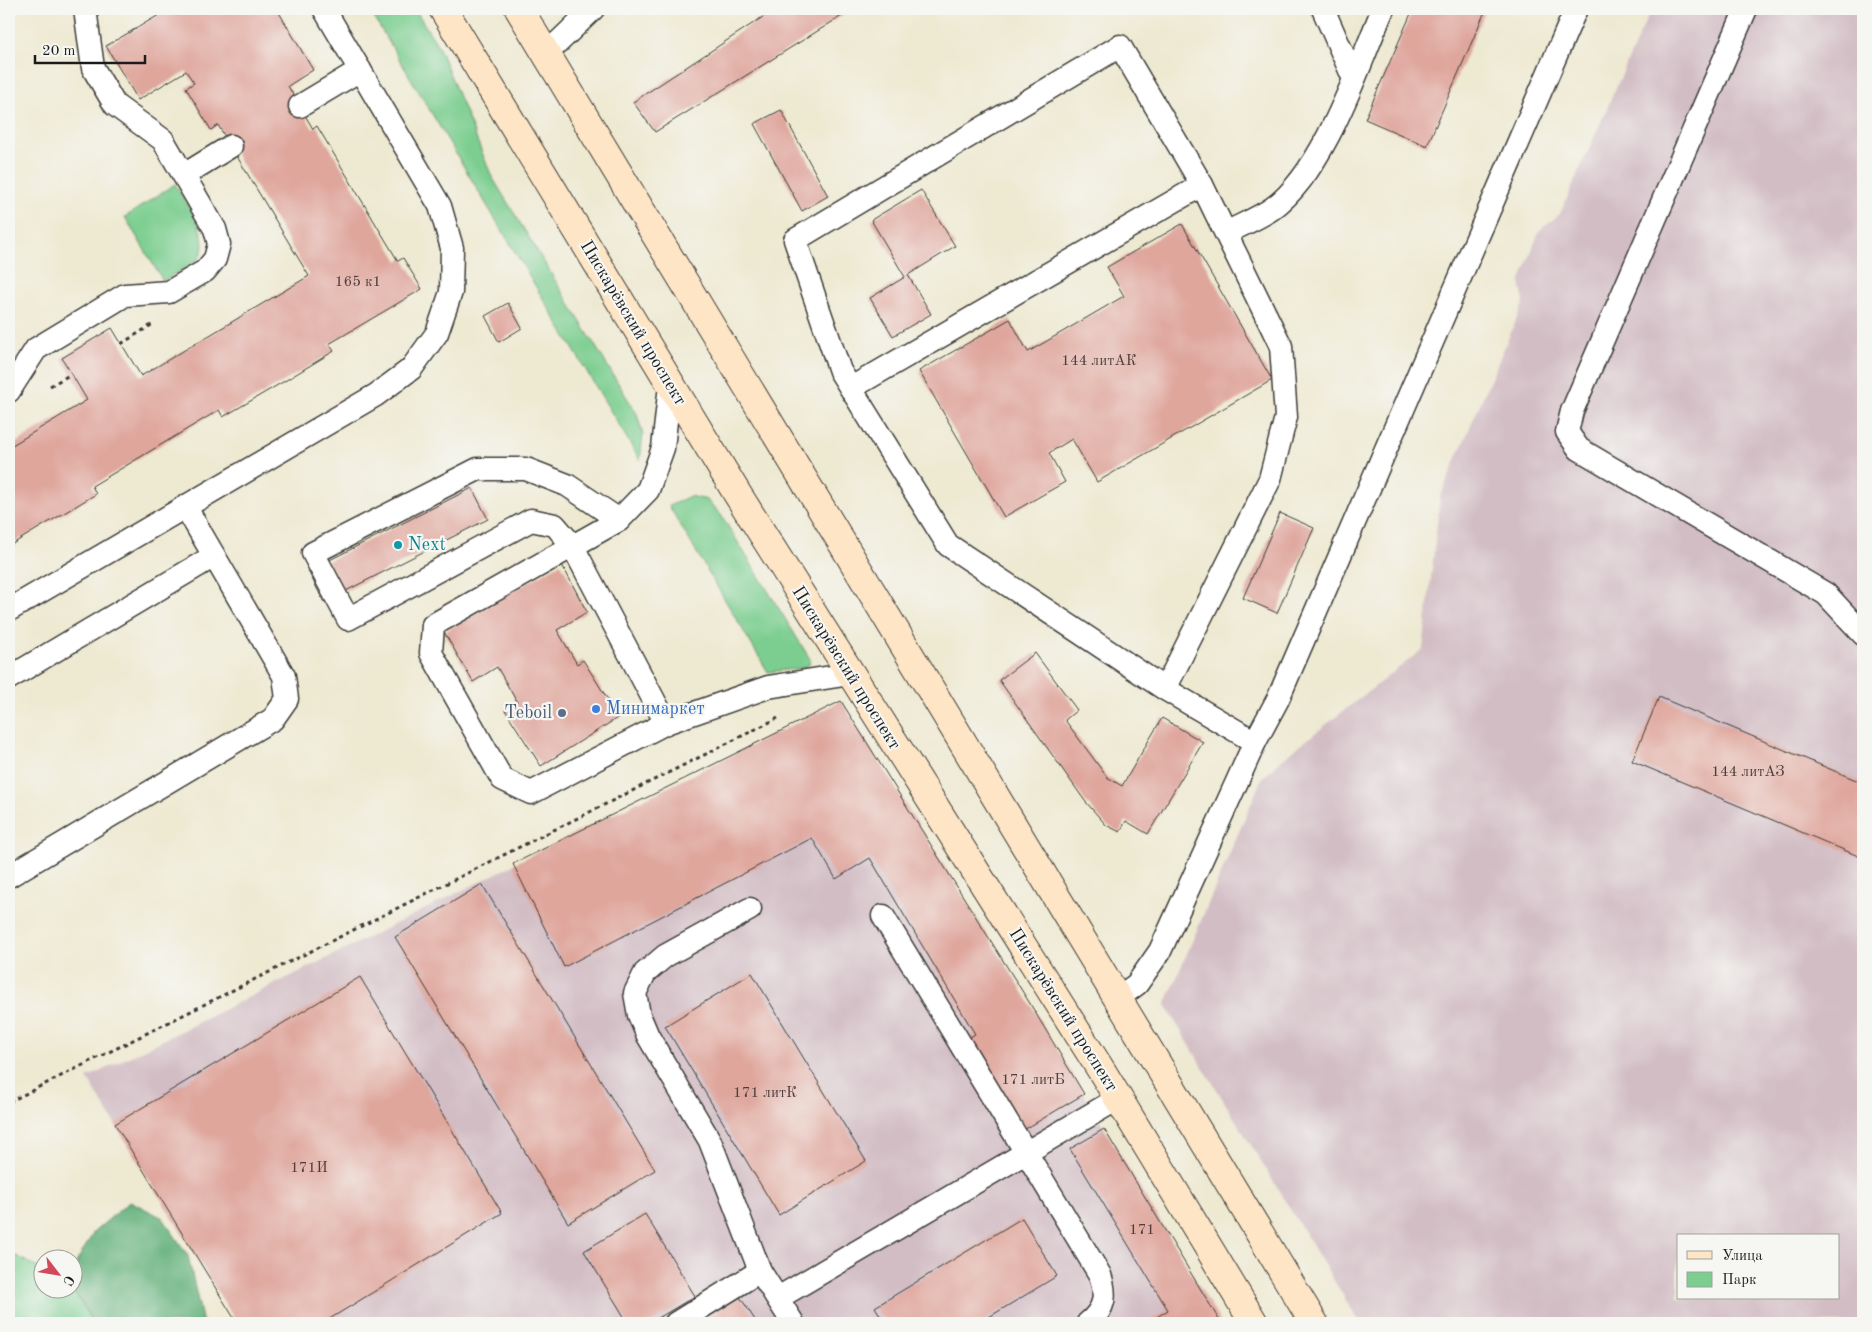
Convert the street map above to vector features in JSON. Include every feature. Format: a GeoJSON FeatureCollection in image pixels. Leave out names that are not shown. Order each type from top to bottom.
{"type":"FeatureCollection","features":[{"type":"Feature","properties":{"kind":"main road","name":"Пискарёвский проспект"},"geometry":{"type":"LineString","coordinates":[[443,9],[670,385],[1118,1098],[1254,1323]]}},
{"type":"Feature","properties":{"kind":"main road"},"geometry":{"type":"LineString","coordinates":[[519,9],[1314,1323]]}},
{"type":"Feature","properties":{"kind":"lane"},"geometry":{"type":"LineString","coordinates":[[9,391],[36,348],[125,295],[169,292],[205,271],[215,259],[219,244],[215,229],[163,140],[115,105],[93,68],[85,9]]}},
{"type":"Feature","properties":{"kind":"lane"},"geometry":{"type":"LineString","coordinates":[[9,610],[376,395],[411,369],[437,333],[451,292],[452,248],[440,206],[324,9]]}},
{"type":"Feature","properties":{"kind":"lane"},"geometry":{"type":"LineString","coordinates":[[546,54],[593,9]]}},
{"type":"Feature","properties":{"kind":"lane"},"geometry":{"type":"LineString","coordinates":[[1323,9],[1353,77]]}},
{"type":"Feature","properties":{"kind":"lane"},"geometry":{"type":"LineString","coordinates":[[1226,233],[1273,208],[1300,181],[1330,131],[1383,9]]}},
{"type":"Feature","properties":{"kind":"lane"},"geometry":{"type":"LineString","coordinates":[[1117,999],[1137,984],[1160,951],[1256,742],[1278,699],[1576,9]]}},
{"type":"Feature","properties":{"kind":"lane"},"geometry":{"type":"LineString","coordinates":[[1746,9],[1572,411],[1567,432],[1579,449],[1826,594],[1863,634]]}},
{"type":"Feature","properties":{"kind":"lane"},"geometry":{"type":"LineString","coordinates":[[1165,689],[1270,479],[1286,417],[1281,346],[1202,185],[1120,46],[795,240],[840,371],[948,545],[1165,689],[1256,742]]}},
{"type":"Feature","properties":{"kind":"lane"},"geometry":{"type":"LineString","coordinates":[[300,106],[360,70]]}},
{"type":"Feature","properties":{"kind":"lane"},"geometry":{"type":"LineString","coordinates":[[184,175],[231,146]]}},
{"type":"Feature","properties":{"kind":"lane"},"geometry":{"type":"LineString","coordinates":[[851,388],[1202,185]]}},
{"type":"Feature","properties":{"kind":"lane"},"geometry":{"type":"LineString","coordinates":[[670,385],[663,448],[648,490],[619,520],[572,545],[433,626],[431,653],[502,779],[531,793],[666,723],[768,687],[850,674]]}},
{"type":"Feature","properties":{"kind":"lane"},"geometry":{"type":"LineString","coordinates":[[619,520],[567,485],[526,469],[478,469],[313,553],[348,619],[532,520],[555,525],[572,545],[666,723]]}},
{"type":"Feature","properties":{"kind":"lane"},"geometry":{"type":"LineString","coordinates":[[9,876],[273,719],[287,699],[284,676],[185,506]]}},
{"type":"Feature","properties":{"kind":"lane"},"geometry":{"type":"LineString","coordinates":[[9,678],[214,556]]}},
{"type":"Feature","properties":{"kind":"lane"},"geometry":{"type":"LineString","coordinates":[[750,909],[665,956],[645,973],[635,993],[639,1015],[648,1036],[710,1141],[760,1270],[793,1323]]}},
{"type":"Feature","properties":{"kind":"lane"},"geometry":{"type":"LineString","coordinates":[[884,916],[1100,1275],[1104,1288],[1105,1302],[1099,1314],[1088,1323]]}},
{"type":"Feature","properties":{"kind":"lane"},"geometry":{"type":"LineString","coordinates":[[778,1298],[1118,1098]]}},
{"type":"Feature","properties":{"kind":"lane"},"geometry":{"type":"LineString","coordinates":[[676,1323],[760,1270]]}},
{"type":"Feature","properties":{"kind":"path"},"geometry":{"type":"LineString","coordinates":[[9,1102],[784,715]]}},
{"type":"Feature","properties":{"kind":"shaded area"},"geometry":{"type":"Polygon","coordinates":[[[1651,9],[1863,9],[1863,1323],[1360,1323],[1165,1005],[1261,780],[1282,759],[1423,649],[1440,497],[1524,302],[1520,283],[1539,231],[1560,214],[1651,9]]]}},
{"type":"Feature","properties":{"kind":"shaded area"},"geometry":{"type":"Polygon","coordinates":[[[841,701],[1029,1002],[1221,1323],[237,1323],[87,1078],[841,701]]]}},
{"type":"Feature","properties":{"kind":"green space"},"geometry":{"type":"Polygon","coordinates":[[[369,9],[415,9],[439,48],[492,177],[637,414],[643,435],[640,460],[369,9]]]}},
{"type":"Feature","properties":{"kind":"green space"},"geometry":{"type":"Polygon","coordinates":[[[175,184],[197,222],[203,244],[202,253],[188,267],[163,281],[125,217],[175,184]]]}},
{"type":"Feature","properties":{"kind":"green space"},"geometry":{"type":"Polygon","coordinates":[[[690,496],[707,500],[721,515],[810,659],[809,665],[803,668],[768,672],[669,506],[690,496]]]}},
{"type":"Feature","properties":{"kind":"green space"},"geometry":{"type":"Polygon","coordinates":[[[130,1201],[163,1218],[188,1256],[203,1323],[93,1323],[79,1300],[82,1300],[82,1252],[94,1232],[130,1201]]]}},
{"type":"Feature","properties":{"kind":"green space"},"geometry":{"type":"Polygon","coordinates":[[[9,1252],[32,1265],[32,1300],[79,1300],[93,1323],[9,1323],[9,1252]]]}},
{"type":"Feature","properties":{"kind":"building"},"geometry":{"type":"Polygon","coordinates":[[[155,9],[277,9],[313,70],[288,86],[313,129],[317,126],[398,261],[403,258],[422,289],[329,344],[334,351],[288,379],[223,417],[219,410],[92,486],[96,494],[9,546],[9,447],[87,400],[62,358],[112,328],[141,376],[309,276],[218,125],[211,130],[186,88],[194,83],[186,71],[138,100],[106,46],[159,15],[155,9]]]}},
{"type":"Feature","properties":{"kind":"building"},"geometry":{"type":"Polygon","coordinates":[[[775,9],[853,9],[655,132],[633,102],[775,9]]]}},
{"type":"Feature","properties":{"kind":"building"},"geometry":{"type":"Polygon","coordinates":[[[1413,9],[1486,9],[1427,146],[1365,119],[1413,9]]]}},
{"type":"Feature","properties":{"kind":"building"},"geometry":{"type":"Polygon","coordinates":[[[781,110],[828,196],[802,211],[754,124],[781,110]]]}},
{"type":"Feature","properties":{"kind":"building"},"geometry":{"type":"Polygon","coordinates":[[[921,190],[955,246],[908,275],[931,314],[893,336],[870,298],[905,277],[871,220],[921,190]]]}},
{"type":"Feature","properties":{"kind":"building"},"geometry":{"type":"Polygon","coordinates":[[[1182,224],[1272,380],[1097,482],[1072,439],[1049,453],[1065,482],[1004,517],[919,371],[1010,319],[1028,352],[1124,296],[1107,267],[1182,224]]]}},
{"type":"Feature","properties":{"kind":"building"},"geometry":{"type":"Polygon","coordinates":[[[508,303],[522,328],[499,342],[485,316],[508,303]]]}},
{"type":"Feature","properties":{"kind":"building","name":"Next"},"geometry":{"type":"Polygon","coordinates":[[[472,488],[488,519],[324,602],[308,571],[472,488]]]}},
{"type":"Feature","properties":{"kind":"building"},"geometry":{"type":"Polygon","coordinates":[[[1280,513],[1314,528],[1277,613],[1243,598],[1280,513]]]}},
{"type":"Feature","properties":{"kind":"building"},"geometry":{"type":"Polygon","coordinates":[[[561,563],[587,612],[557,630],[577,664],[583,660],[619,717],[541,766],[505,710],[517,702],[497,667],[473,682],[444,632],[561,563]]]}},
{"type":"Feature","properties":{"kind":"building"},"geometry":{"type":"Polygon","coordinates":[[[1035,653],[1077,710],[1065,720],[1107,777],[1122,786],[1162,718],[1203,742],[1148,834],[1126,821],[1120,832],[1106,825],[1085,801],[999,680],[1035,653]]]}},
{"type":"Feature","properties":{"kind":"building"},"geometry":{"type":"Polygon","coordinates":[[[1659,697],[1863,783],[1863,858],[1632,761],[1659,697]]]}},
{"type":"Feature","properties":{"kind":"building"},"geometry":{"type":"Polygon","coordinates":[[[841,701],[1029,1002],[1084,1094],[1022,1131],[967,1039],[975,1034],[870,858],[836,879],[812,838],[564,967],[513,864],[841,701]]]}},
{"type":"Feature","properties":{"kind":"building"},"geometry":{"type":"Polygon","coordinates":[[[482,884],[655,1170],[568,1223],[395,937],[482,884]]]}},
{"type":"Feature","properties":{"kind":"building"},"geometry":{"type":"Polygon","coordinates":[[[752,973],[866,1161],[779,1215],[665,1026],[752,973]]]}},
{"type":"Feature","properties":{"kind":"building"},"geometry":{"type":"Polygon","coordinates":[[[360,977],[502,1213],[323,1323],[237,1323],[115,1124],[360,977]]]}},
{"type":"Feature","properties":{"kind":"building"},"geometry":{"type":"Polygon","coordinates":[[[1104,1129],[1221,1323],[1147,1323],[1168,1310],[1070,1149],[1104,1129]]]}},
{"type":"Feature","properties":{"kind":"building"},"geometry":{"type":"Polygon","coordinates":[[[645,1214],[695,1296],[650,1323],[628,1323],[584,1251],[645,1214]]]}},
{"type":"Feature","properties":{"kind":"building"},"geometry":{"type":"Polygon","coordinates":[[[1022,1218],[1057,1276],[979,1323],[885,1323],[875,1307],[1022,1218]]]}},
{"type":"Feature","properties":{"kind":"building"},"geometry":{"type":"Polygon","coordinates":[[[740,1297],[757,1323],[697,1323],[740,1297]]]}},
{"type":"Feature","properties":{"kind":"place","name":"Next"},"geometry":{"type":"Point","coordinates":[398,545]}},
{"type":"Feature","properties":{"kind":"place","name":"Минимаркет"},"geometry":{"type":"Point","coordinates":[596,709]}},
{"type":"Feature","properties":{"kind":"place","name":"Teboil"},"geometry":{"type":"Point","coordinates":[562,713]}}]}
